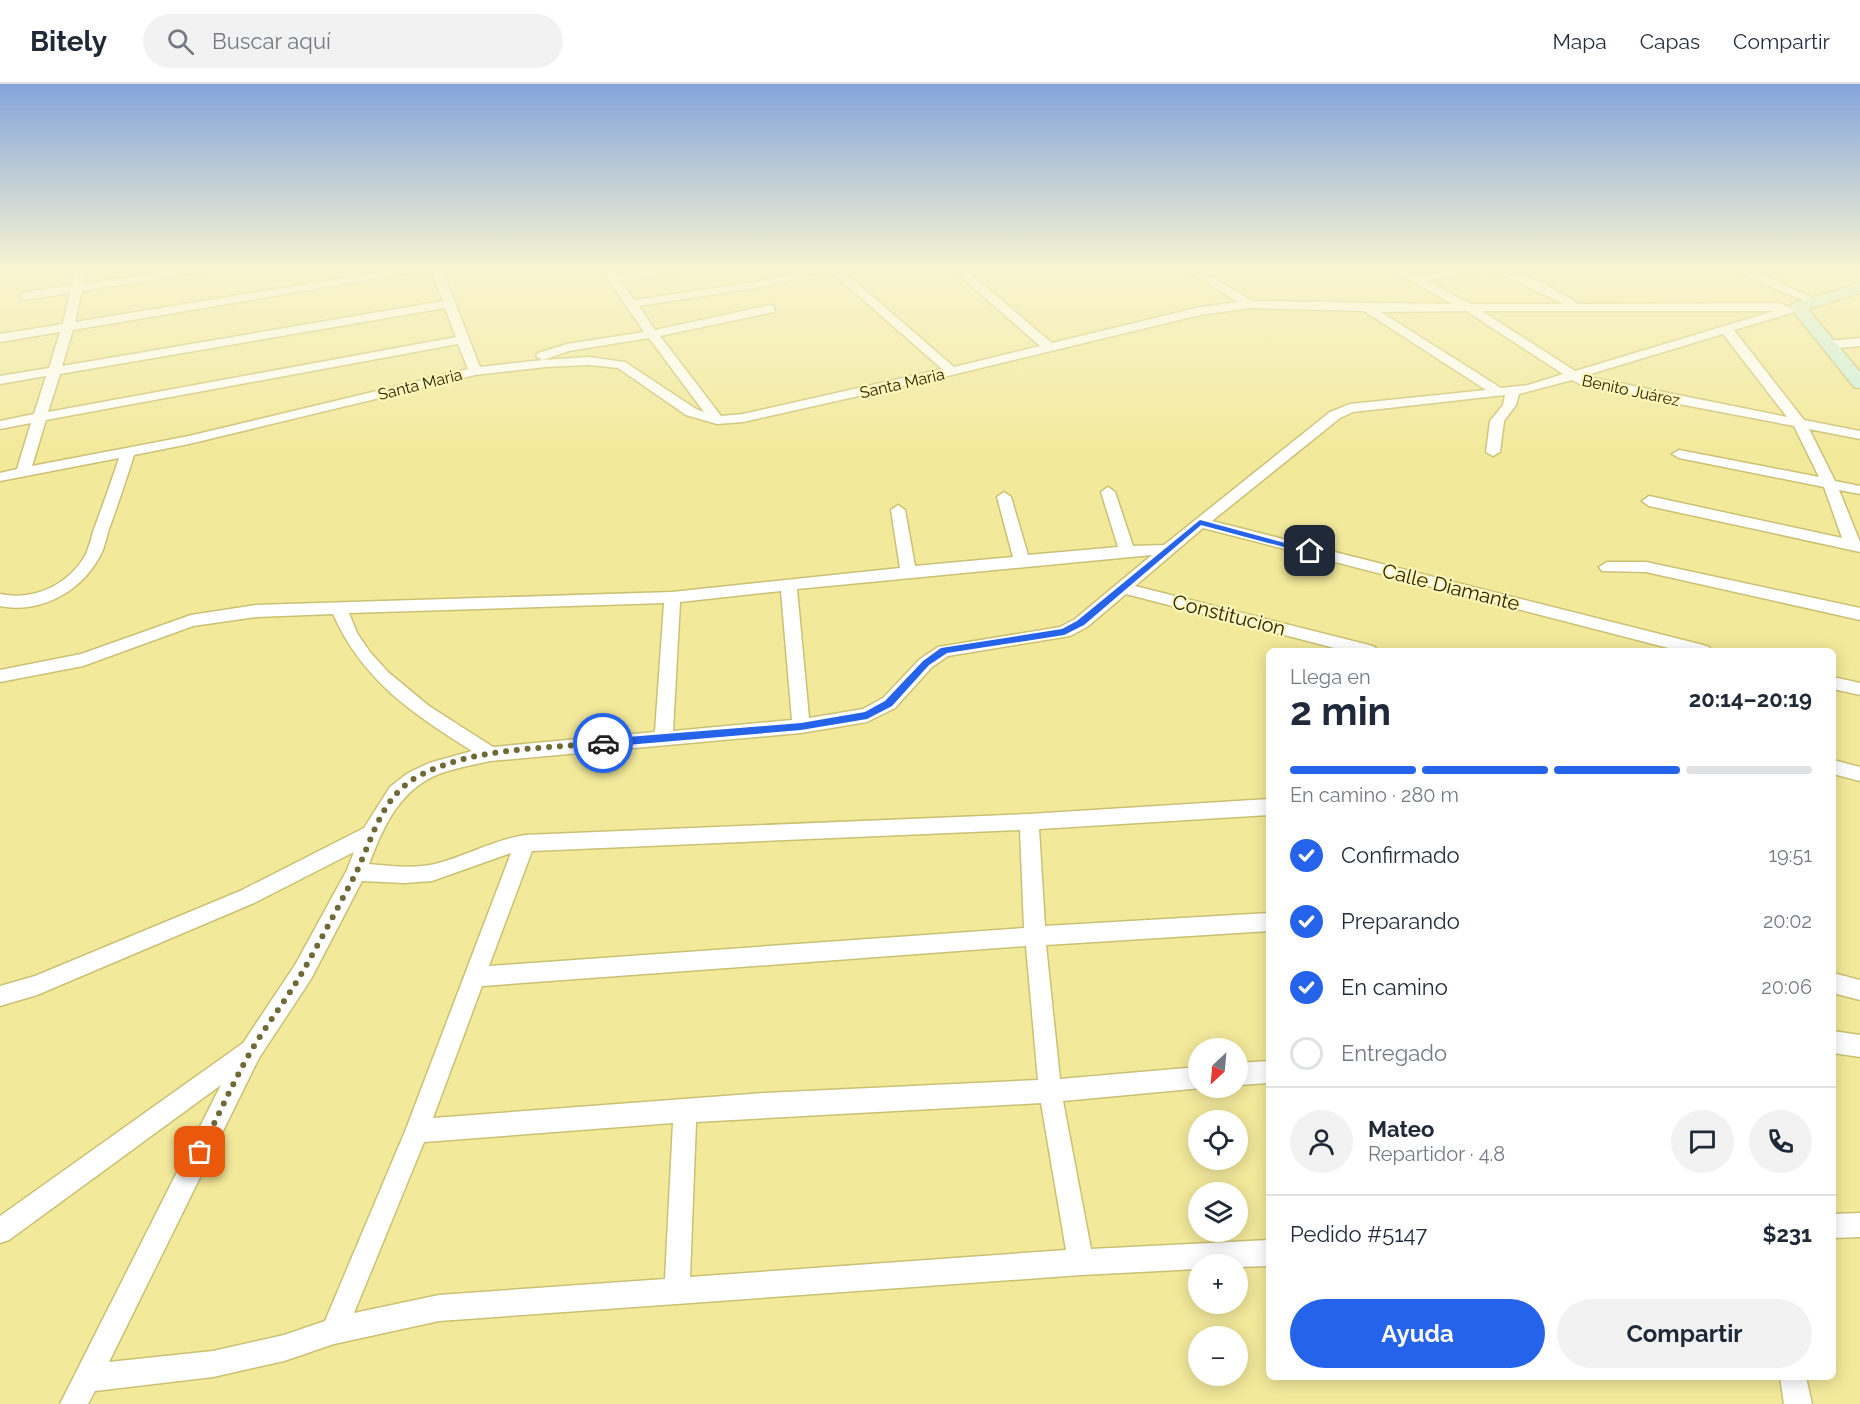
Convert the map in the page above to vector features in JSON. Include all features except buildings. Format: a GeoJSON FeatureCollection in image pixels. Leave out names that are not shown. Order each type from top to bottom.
{"type":"FeatureCollection","features":[{"type":"Feature","properties":{"kind":"main road"},"geometry":{"type":"LineString","coordinates":[[1817,331],[1859,380]]}},
{"type":"Feature","properties":{"kind":"street"},"geometry":{"type":"LineString","coordinates":[[0,338],[46,331]]}},
{"type":"Feature","properties":{"kind":"street"},"geometry":{"type":"LineString","coordinates":[[23,472],[67,331]]}},
{"type":"Feature","properties":{"kind":"street"},"geometry":{"type":"LineString","coordinates":[[0,381],[293,331]]}},
{"type":"Feature","properties":{"kind":"street"},"geometry":{"type":"LineString","coordinates":[[459,331],[475,371]]}},
{"type":"Feature","properties":{"kind":"street"},"geometry":{"type":"LineString","coordinates":[[650,331],[717,420]]}},
{"type":"Feature","properties":{"kind":"street"},"geometry":{"type":"LineString","coordinates":[[512,367],[567,348],[668,331]]}},
{"type":"Feature","properties":{"kind":"street"},"geometry":{"type":"LineString","coordinates":[[905,331],[952,371]]}},
{"type":"Feature","properties":{"kind":"street"},"geometry":{"type":"LineString","coordinates":[[1030,331],[1048,346]]}},
{"type":"Feature","properties":{"kind":"street","name":"Santa Maria"},"geometry":{"type":"LineString","coordinates":[[0,477],[128,453],[475,371],[589,361],[621,366],[632,371],[691,412],[717,420],[742,418],[952,371],[1115,331]]}},
{"type":"Feature","properties":{"kind":"street"},"geometry":{"type":"LineString","coordinates":[[1404,331],[1507,393],[1509,405],[1497,422],[1493,452]]}},
{"type":"Feature","properties":{"kind":"street","name":"Benito Juárez"},"geometry":{"type":"LineString","coordinates":[[1503,331],[1573,377],[1593,385],[1860,435]]}},
{"type":"Feature","properties":{"kind":"street"},"geometry":{"type":"LineString","coordinates":[[74,1404],[251,1050],[303,972],[356,872],[371,834],[397,792],[415,778],[435,768],[489,754],[801,726],[867,715],[902,691],[926,663],[944,651],[1064,632],[1080,623],[1200,522],[1335,415],[1350,408],[1507,393],[1573,377],[1725,331]]}},
{"type":"Feature","properties":{"kind":"street"},"geometry":{"type":"LineString","coordinates":[[1727,331],[1799,423],[1830,485],[1856,546]]}},
{"type":"Feature","properties":{"kind":"street"},"geometry":{"type":"LineString","coordinates":[[0,425],[463,339]]}},
{"type":"Feature","properties":{"kind":"street"},"geometry":{"type":"LineString","coordinates":[[1829,345],[1860,342]]}},
{"type":"Feature","properties":{"kind":"street"},"geometry":{"type":"LineString","coordinates":[[0,600],[9,603],[26,602],[45,597],[64,586],[78,573],[91,558],[128,453]]}},
{"type":"Feature","properties":{"kind":"street"},"geometry":{"type":"LineString","coordinates":[[1679,454],[1860,490]]}},
{"type":"Feature","properties":{"kind":"street"},"geometry":{"type":"LineString","coordinates":[[1108,492],[1127,551]]}},
{"type":"Feature","properties":{"kind":"street"},"geometry":{"type":"LineString","coordinates":[[1004,497],[1022,562]]}},
{"type":"Feature","properties":{"kind":"street"},"geometry":{"type":"LineString","coordinates":[[1649,501],[1856,546]]}},
{"type":"Feature","properties":{"kind":"street"},"geometry":{"type":"LineString","coordinates":[[898,510],[908,572]]}},
{"type":"Feature","properties":{"kind":"street","name":"Calle Diamante"},"geometry":{"type":"LineString","coordinates":[[1200,522],[1691,648]]}},
{"type":"Feature","properties":{"kind":"street"},"geometry":{"type":"LineString","coordinates":[[0,676],[83,660],[191,621],[282,609],[339,610],[672,597],[1127,551],[1168,550]]}},
{"type":"Feature","properties":{"kind":"street"},"geometry":{"type":"LineString","coordinates":[[1607,567],[1646,567],[1860,614]]}},
{"type":"Feature","properties":{"kind":"street"},"geometry":{"type":"LineString","coordinates":[[789,586],[801,726]]}},
{"type":"Feature","properties":{"kind":"street","name":"Constitucion"},"geometry":{"type":"LineString","coordinates":[[1123,588],[1348,648]]}},
{"type":"Feature","properties":{"kind":"street"},"geometry":{"type":"LineString","coordinates":[[664,737],[672,597]]}},
{"type":"Feature","properties":{"kind":"street"},"geometry":{"type":"LineString","coordinates":[[339,610],[346,628],[402,696],[489,754]]}},
{"type":"Feature","properties":{"kind":"street"},"geometry":{"type":"LineString","coordinates":[[1836,684],[1860,689]]}},
{"type":"Feature","properties":{"kind":"street"},"geometry":{"type":"LineString","coordinates":[[1836,768],[1860,774]]}},
{"type":"Feature","properties":{"kind":"street"},"geometry":{"type":"LineString","coordinates":[[356,872],[431,873],[490,849],[525,843],[1029,822],[1266,807]]}},
{"type":"Feature","properties":{"kind":"street"},"geometry":{"type":"LineString","coordinates":[[1029,822],[1035,936],[1050,1091],[1081,1262]]}},
{"type":"Feature","properties":{"kind":"street"},"geometry":{"type":"LineString","coordinates":[[0,996],[37,985],[247,897],[371,834]]}},
{"type":"Feature","properties":{"kind":"street"},"geometry":{"type":"LineString","coordinates":[[334,1331],[417,1131],[525,843]]}},
{"type":"Feature","properties":{"kind":"street"},"geometry":{"type":"LineString","coordinates":[[476,978],[1035,936],[1266,922]]}},
{"type":"Feature","properties":{"kind":"street"},"geometry":{"type":"LineString","coordinates":[[1836,984],[1860,990]]}},
{"type":"Feature","properties":{"kind":"street"},"geometry":{"type":"LineString","coordinates":[[1836,1042],[1860,1046]]}},
{"type":"Feature","properties":{"kind":"street"},"geometry":{"type":"LineString","coordinates":[[0,1231],[251,1050]]}},
{"type":"Feature","properties":{"kind":"street"},"geometry":{"type":"LineString","coordinates":[[1248,1073],[1266,1072]]}},
{"type":"Feature","properties":{"kind":"street"},"geometry":{"type":"LineString","coordinates":[[417,1131],[765,1105],[1050,1091],[1188,1079]]}},
{"type":"Feature","properties":{"kind":"street"},"geometry":{"type":"LineString","coordinates":[[677,1291],[685,1112]]}},
{"type":"Feature","properties":{"kind":"street"},"geometry":{"type":"LineString","coordinates":[[1836,1226],[1860,1225]]}},
{"type":"Feature","properties":{"kind":"street"},"geometry":{"type":"LineString","coordinates":[[87,1378],[213,1364],[284,1348],[334,1331],[439,1308],[1081,1262],[1266,1253]]}},
{"type":"Feature","properties":{"kind":"street"},"geometry":{"type":"LineString","coordinates":[[1794,1380],[1798,1404]]}},
{"type":"Feature","properties":{"kind":"way so far"},"geometry":{"type":"LineString","coordinates":[[200,1152],[251,1050],[303,972],[356,872],[371,834],[397,792],[415,778],[435,768],[462,760],[489,754],[603,743]]}},
{"type":"Feature","properties":{"kind":"route"},"geometry":{"type":"LineString","coordinates":[[603,743],[801,726],[867,715],[889,703],[902,691],[913,675],[944,651],[1064,632],[1080,623],[1200,522],[1310,551]]}}]}
